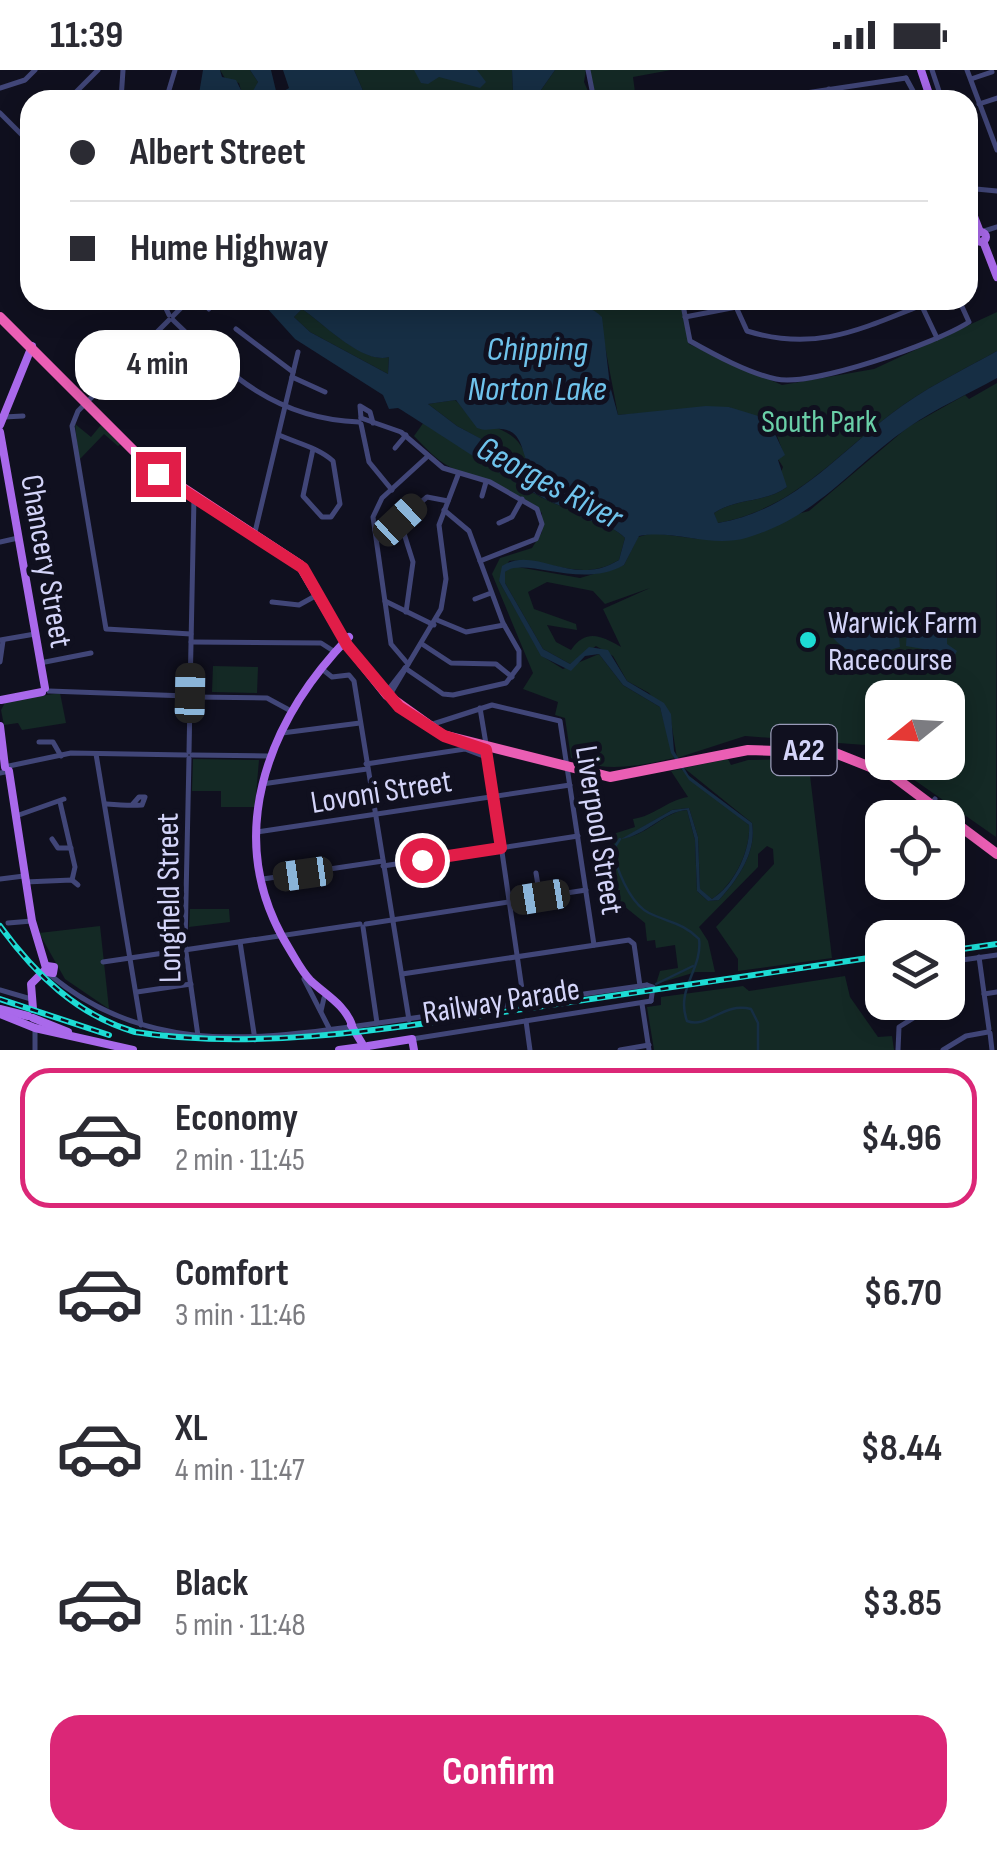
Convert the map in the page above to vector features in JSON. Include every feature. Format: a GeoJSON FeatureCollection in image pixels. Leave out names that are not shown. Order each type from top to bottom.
{"type":"FeatureCollection","features":[{"type":"Feature","properties":{"kind":"highway","name":"A22"},"geometry":{"type":"LineString","coordinates":[[0,314],[148,465],[306,564],[347,639],[390,691],[433,724],[487,750]]}},
{"type":"Feature","properties":{"kind":"highway","name":"A22"},"geometry":{"type":"LineString","coordinates":[[85,403],[159,468],[300,566],[347,639],[404,711],[449,738],[568,767],[620,772],[748,750],[800,748],[864,761],[931,800]]}},
{"type":"Feature","properties":{"kind":"highway","name":"A22"},"geometry":{"type":"LineString","coordinates":[[965,825],[996,848]]}},
{"type":"Feature","properties":{"kind":"main road"},"geometry":{"type":"LineString","coordinates":[[978,229],[997,278]]}},
{"type":"Feature","properties":{"kind":"main road"},"geometry":{"type":"LineString","coordinates":[[1,427],[32,347]]}},
{"type":"Feature","properties":{"kind":"main road","name":"Chancery Street"},"geometry":{"type":"LineString","coordinates":[[1,427],[0,442],[46,690]]}},
{"type":"Feature","properties":{"kind":"main road"},"geometry":{"type":"LineString","coordinates":[[347,639],[292,710],[268,756],[257,832],[260,880],[282,936],[304,979],[323,1001],[352,1024],[365,1048]]}},
{"type":"Feature","properties":{"kind":"main road"},"geometry":{"type":"LineString","coordinates":[[0,701],[46,690]]}},
{"type":"Feature","properties":{"kind":"main road"},"geometry":{"type":"LineString","coordinates":[[0,726],[17,813],[23,878],[45,971],[30,1011]]}},
{"type":"Feature","properties":{"kind":"main road"},"geometry":{"type":"LineString","coordinates":[[292,954],[323,1001]]}},
{"type":"Feature","properties":{"kind":"main road"},"geometry":{"type":"LineString","coordinates":[[2,1011],[30,1011],[72,1034]]}},
{"type":"Feature","properties":{"kind":"main road"},"geometry":{"type":"LineString","coordinates":[[2,1011],[30,1011],[44,1022],[98,1042]]}},
{"type":"Feature","properties":{"kind":"main road"},"geometry":{"type":"LineString","coordinates":[[61,1028],[116,1048],[134,1050]]}},
{"type":"Feature","properties":{"kind":"main road"},"geometry":{"type":"LineString","coordinates":[[412,1039],[414,1050]]}},
{"type":"Feature","properties":{"kind":"main road","name":"Railway Parade"},"geometry":{"type":"LineString","coordinates":[[339,1050],[412,1039]]}},
{"type":"Feature","properties":{"kind":"street"},"geometry":{"type":"LineString","coordinates":[[0,88],[25,80],[36,70]]}},
{"type":"Feature","properties":{"kind":"street"},"geometry":{"type":"LineString","coordinates":[[78,90],[98,70]]}},
{"type":"Feature","properties":{"kind":"street"},"geometry":{"type":"LineString","coordinates":[[866,70],[868,83]]}},
{"type":"Feature","properties":{"kind":"street"},"geometry":{"type":"LineString","coordinates":[[932,71],[944,70]]}},
{"type":"Feature","properties":{"kind":"street"},"geometry":{"type":"LineString","coordinates":[[967,70],[975,90]]}},
{"type":"Feature","properties":{"kind":"street"},"geometry":{"type":"LineString","coordinates":[[971,79],[992,72]]}},
{"type":"Feature","properties":{"kind":"street"},"geometry":{"type":"LineString","coordinates":[[829,90],[906,74]]}},
{"type":"Feature","properties":{"kind":"street"},"geometry":{"type":"LineString","coordinates":[[979,104],[997,98]]}},
{"type":"Feature","properties":{"kind":"street"},"geometry":{"type":"LineString","coordinates":[[978,101],[997,150]]}},
{"type":"Feature","properties":{"kind":"street"},"geometry":{"type":"LineString","coordinates":[[0,113],[20,132]]}},
{"type":"Feature","properties":{"kind":"street"},"geometry":{"type":"LineString","coordinates":[[978,240],[997,228]]}},
{"type":"Feature","properties":{"kind":"street"},"geometry":{"type":"LineString","coordinates":[[167,310],[221,368],[285,408],[329,420],[373,422],[406,435],[428,456],[458,475],[486,482],[522,499],[541,517],[536,538],[480,561]]}},
{"type":"Feature","properties":{"kind":"street"},"geometry":{"type":"LineString","coordinates":[[179,310],[73,417],[104,623],[110,632],[321,644],[336,652]]}},
{"type":"Feature","properties":{"kind":"street"},"geometry":{"type":"LineString","coordinates":[[684,310],[690,341],[778,380],[873,364],[969,322],[963,310]]}},
{"type":"Feature","properties":{"kind":"street"},"geometry":{"type":"LineString","coordinates":[[685,317],[725,310]]}},
{"type":"Feature","properties":{"kind":"street"},"geometry":{"type":"LineString","coordinates":[[737,310],[747,331],[790,343],[861,330],[905,310]]}},
{"type":"Feature","properties":{"kind":"street"},"geometry":{"type":"LineString","coordinates":[[923,310],[937,338]]}},
{"type":"Feature","properties":{"kind":"street"},"geometry":{"type":"LineString","coordinates":[[236,329],[292,375],[325,392]]}},
{"type":"Feature","properties":{"kind":"street"},"geometry":{"type":"LineString","coordinates":[[255,533],[298,352]]}},
{"type":"Feature","properties":{"kind":"street"},"geometry":{"type":"LineString","coordinates":[[373,422],[370,412],[360,406],[364,449],[375,472],[392,490]]}},
{"type":"Feature","properties":{"kind":"street"},"geometry":{"type":"LineString","coordinates":[[1,427],[23,416]]}},
{"type":"Feature","properties":{"kind":"street"},"geometry":{"type":"LineString","coordinates":[[395,448],[406,435]]}},
{"type":"Feature","properties":{"kind":"street"},"geometry":{"type":"LineString","coordinates":[[278,436],[312,449],[334,463],[340,504],[331,517],[312,508],[302,492],[312,449]]}},
{"type":"Feature","properties":{"kind":"street"},"geometry":{"type":"LineString","coordinates":[[428,456],[374,507],[391,644],[407,666],[442,693],[468,693],[512,677],[520,656],[464,523],[444,510]]}},
{"type":"Feature","properties":{"kind":"street"},"geometry":{"type":"LineString","coordinates":[[367,478],[375,472]]}},
{"type":"Feature","properties":{"kind":"street"},"geometry":{"type":"LineString","coordinates":[[390,691],[435,622],[446,579],[439,532],[458,475]]}},
{"type":"Feature","properties":{"kind":"street"},"geometry":{"type":"LineString","coordinates":[[482,496],[486,482]]}},
{"type":"Feature","properties":{"kind":"street","name":"Longfield Street"},"geometry":{"type":"LineString","coordinates":[[194,497],[186,950],[198,1033]]}},
{"type":"Feature","properties":{"kind":"street"},"geometry":{"type":"LineString","coordinates":[[375,530],[400,520],[427,497],[448,501]]}},
{"type":"Feature","properties":{"kind":"street"},"geometry":{"type":"LineString","coordinates":[[498,523],[512,517],[522,499]]}},
{"type":"Feature","properties":{"kind":"street"},"geometry":{"type":"LineString","coordinates":[[400,520],[414,562],[406,612]]}},
{"type":"Feature","properties":{"kind":"street"},"geometry":{"type":"LineString","coordinates":[[0,542],[18,538]]}},
{"type":"Feature","properties":{"kind":"street"},"geometry":{"type":"LineString","coordinates":[[476,599],[492,592]]}},
{"type":"Feature","properties":{"kind":"street"},"geometry":{"type":"LineString","coordinates":[[272,602],[299,605],[320,594]]}},
{"type":"Feature","properties":{"kind":"street"},"geometry":{"type":"LineString","coordinates":[[384,602],[466,632],[504,625]]}},
{"type":"Feature","properties":{"kind":"street"},"geometry":{"type":"LineString","coordinates":[[0,662],[2,640],[35,634]]}},
{"type":"Feature","properties":{"kind":"street"},"geometry":{"type":"LineString","coordinates":[[422,644],[451,663],[496,664],[512,677]]}},
{"type":"Feature","properties":{"kind":"street"},"geometry":{"type":"LineString","coordinates":[[40,663],[91,653]]}},
{"type":"Feature","properties":{"kind":"street"},"geometry":{"type":"LineString","coordinates":[[322,669],[332,677],[352,677],[409,1020]]}},
{"type":"Feature","properties":{"kind":"street"},"geometry":{"type":"LineString","coordinates":[[46,690],[267,698],[292,710]]}},
{"type":"Feature","properties":{"kind":"street"},"geometry":{"type":"LineString","coordinates":[[436,703],[442,693]]}},
{"type":"Feature","properties":{"kind":"street","name":"Liverpool Street"},"geometry":{"type":"LineString","coordinates":[[480,708],[495,705],[560,722],[594,945]]}},
{"type":"Feature","properties":{"kind":"street"},"geometry":{"type":"LineString","coordinates":[[433,724],[480,708],[524,1003]]}},
{"type":"Feature","properties":{"kind":"street"},"geometry":{"type":"LineString","coordinates":[[280,731],[360,723]]}},
{"type":"Feature","properties":{"kind":"street"},"geometry":{"type":"LineString","coordinates":[[39,742],[54,742],[62,756]]}},
{"type":"Feature","properties":{"kind":"street"},"geometry":{"type":"LineString","coordinates":[[262,784],[465,750],[487,750]]}},
{"type":"Feature","properties":{"kind":"street"},"geometry":{"type":"LineString","coordinates":[[96,754],[141,1025]]}},
{"type":"Feature","properties":{"kind":"street"},"geometry":{"type":"LineString","coordinates":[[6,770],[62,756],[96,754],[268,756]]}},
{"type":"Feature","properties":{"kind":"street","name":"Lovoni Street"},"geometry":{"type":"LineString","coordinates":[[257,832],[571,785]]}},
{"type":"Feature","properties":{"kind":"street"},"geometry":{"type":"LineString","coordinates":[[0,879],[75,883],[62,801],[17,813]]}},
{"type":"Feature","properties":{"kind":"street"},"geometry":{"type":"LineString","coordinates":[[105,804],[132,805]]}},
{"type":"Feature","properties":{"kind":"street"},"geometry":{"type":"LineString","coordinates":[[260,880],[578,836]]}},
{"type":"Feature","properties":{"kind":"street"},"geometry":{"type":"LineString","coordinates":[[52,839],[58,848],[71,848]]}},
{"type":"Feature","properties":{"kind":"street"},"geometry":{"type":"LineString","coordinates":[[536,873],[540,897]]}},
{"type":"Feature","properties":{"kind":"street"},"geometry":{"type":"LineString","coordinates":[[103,962],[586,890]]}},
{"type":"Feature","properties":{"kind":"street"},"geometry":{"type":"LineString","coordinates":[[8,923],[32,921]]}},
{"type":"Feature","properties":{"kind":"street"},"geometry":{"type":"LineString","coordinates":[[363,925],[378,1024]]}},
{"type":"Feature","properties":{"kind":"street"},"geometry":{"type":"LineString","coordinates":[[45,971],[110,1014],[141,1025],[255,1040],[644,986],[632,941],[402,974]]}},
{"type":"Feature","properties":{"kind":"street"},"geometry":{"type":"LineString","coordinates":[[240,942],[255,1040]]}},
{"type":"Feature","properties":{"kind":"street"},"geometry":{"type":"LineString","coordinates":[[965,960],[997,955]]}},
{"type":"Feature","properties":{"kind":"street"},"geometry":{"type":"LineString","coordinates":[[979,958],[992,1050]]}},
{"type":"Feature","properties":{"kind":"street"},"geometry":{"type":"LineString","coordinates":[[137,992],[191,984]]}},
{"type":"Feature","properties":{"kind":"street","name":"Railway Parade"},"geometry":{"type":"LineString","coordinates":[[412,1039],[642,1004],[651,1001],[653,987],[644,986]]}},
{"type":"Feature","properties":{"kind":"street"},"geometry":{"type":"LineString","coordinates":[[0,990],[30,1011],[35,1050]]}},
{"type":"Feature","properties":{"kind":"street"},"geometry":{"type":"LineString","coordinates":[[984,994],[997,992]]}},
{"type":"Feature","properties":{"kind":"street"},"geometry":{"type":"LineString","coordinates":[[323,1001],[330,1030]]}},
{"type":"Feature","properties":{"kind":"street"},"geometry":{"type":"LineString","coordinates":[[620,1050],[649,1047],[642,1004]]}},
{"type":"Feature","properties":{"kind":"street"},"geometry":{"type":"LineString","coordinates":[[898,1050],[899,1026],[910,1020]]}},
{"type":"Feature","properties":{"kind":"street"},"geometry":{"type":"LineString","coordinates":[[526,1021],[530,1050]]}},
{"type":"Feature","properties":{"kind":"street"},"geometry":{"type":"LineString","coordinates":[[942,1050],[991,1031]]}},
{"type":"Feature","properties":{"kind":"green space"},"geometry":{"type":"Polygon","coordinates":[[[220,70],[250,70],[258,82],[256,90],[241,90],[239,83],[226,80],[220,70]]]}},
{"type":"Feature","properties":{"kind":"green space"},"geometry":{"type":"Polygon","coordinates":[[[354,70],[512,70],[513,90],[363,90],[354,70]]]}},
{"type":"Feature","properties":{"kind":"green space"},"geometry":{"type":"Polygon","coordinates":[[[555,70],[586,70],[588,90],[541,90],[555,70]]]}},
{"type":"Feature","properties":{"kind":"green space"},"geometry":{"type":"Polygon","coordinates":[[[590,70],[671,70],[633,77],[635,90],[593,90],[590,70]]]}},
{"type":"Feature","properties":{"kind":"green space"},"geometry":{"type":"Polygon","coordinates":[[[303,310],[356,349],[379,358],[389,357],[388,374],[310,332],[294,317],[303,310]]]}},
{"type":"Feature","properties":{"kind":"green space","name":"South Park"},"geometry":{"type":"Polygon","coordinates":[[[584,310],[682,310],[689,344],[782,385],[874,369],[997,312],[997,351],[903,405],[790,494],[768,507],[717,523],[714,513],[723,508],[787,487],[780,475],[783,467],[778,459],[784,455],[775,430],[729,407],[618,415],[600,320],[584,310]]]}},
{"type":"Feature","properties":{"kind":"green space","name":"Warwick Farm Racecourse"},"geometry":{"type":"Polygon","coordinates":[[[997,383],[996,837],[965,815],[965,800],[943,800],[914,780],[965,780],[965,680],[865,680],[865,745],[745,736],[677,758],[671,721],[649,693],[627,681],[613,656],[596,646],[570,664],[543,649],[505,583],[505,572],[512,566],[580,578],[624,565],[638,537],[653,533],[699,539],[809,511],[908,427],[965,395],[969,399],[997,383]],[[547,582],[528,592],[534,609],[576,624],[577,630],[547,625],[556,642],[571,650],[588,636],[621,647],[603,609],[650,588],[605,604],[593,591],[547,582]]]}},
{"type":"Feature","properties":{"kind":"green space"},"geometry":{"type":"Polygon","coordinates":[[[455,400],[468,414],[514,438],[528,465],[457,426],[428,404],[455,400]]]}},
{"type":"Feature","properties":{"kind":"green space"},"geometry":{"type":"Polygon","coordinates":[[[424,422],[521,486],[625,538],[619,560],[605,567],[578,570],[509,561],[499,581],[542,656],[563,669],[599,654],[623,685],[660,707],[674,758],[610,767],[571,758],[565,718],[555,715],[558,702],[523,689],[533,673],[492,574],[500,558],[532,548],[542,532],[542,513],[507,490],[440,461],[414,436],[424,422]]]}},
{"type":"Feature","properties":{"kind":"green space"},"geometry":{"type":"Polygon","coordinates":[[[75,424],[91,437],[101,425],[121,444],[118,446],[104,434],[79,460],[75,424]]]}},
{"type":"Feature","properties":{"kind":"green space"},"geometry":{"type":"Polygon","coordinates":[[[213,666],[258,667],[257,693],[212,692],[213,666]]]}},
{"type":"Feature","properties":{"kind":"green space"},"geometry":{"type":"Polygon","coordinates":[[[60,693],[66,723],[22,730],[18,723],[4,725],[1,710],[6,701],[60,693]]]}},
{"type":"Feature","properties":{"kind":"green space"},"geometry":{"type":"Polygon","coordinates":[[[193,759],[259,760],[255,807],[221,807],[221,791],[192,791],[193,759]]]}},
{"type":"Feature","properties":{"kind":"green space"},"geometry":{"type":"Polygon","coordinates":[[[728,759],[731,765],[748,760],[808,759],[832,958],[738,971],[738,959],[716,927],[774,864],[773,849],[767,846],[758,854],[758,867],[699,927],[708,941],[715,972],[696,972],[656,984],[660,971],[678,968],[675,945],[656,948],[655,940],[647,941],[645,923],[619,902],[620,890],[613,891],[604,837],[635,827],[633,819],[688,797],[671,771],[681,769],[749,825],[744,856],[727,885],[712,899],[700,890],[698,837],[689,808],[672,810],[624,838],[687,810],[695,840],[697,891],[708,901],[719,900],[749,855],[752,823],[684,768],[728,759]]]}},
{"type":"Feature","properties":{"kind":"green space"},"geometry":{"type":"Polygon","coordinates":[[[190,909],[229,909],[230,922],[189,927],[190,909]]]}},
{"type":"Feature","properties":{"kind":"green space"},"geometry":{"type":"Polygon","coordinates":[[[100,926],[109,1009],[65,979],[39,933],[100,926]]]}},
{"type":"Feature","properties":{"kind":"green space"},"geometry":{"type":"Polygon","coordinates":[[[845,976],[850,997],[865,1020],[878,1037],[892,1036],[894,1050],[654,1050],[647,1007],[661,1005],[661,997],[743,986],[749,991],[845,976]]]}},
{"type":"Feature","properties":{"kind":"water"},"geometry":{"type":"Polygon","coordinates":[[[203,70],[220,70],[222,77],[236,80],[241,90],[200,90],[203,70]]]}},
{"type":"Feature","properties":{"kind":"water"},"geometry":{"type":"Polygon","coordinates":[[[250,70],[271,70],[276,90],[253,90],[258,82],[250,70]]]}},
{"type":"Feature","properties":{"kind":"water"},"geometry":{"type":"Polygon","coordinates":[[[283,70],[354,70],[363,90],[286,90],[289,88],[283,70]]]}},
{"type":"Feature","properties":{"kind":"water"},"geometry":{"type":"Polygon","coordinates":[[[414,70],[477,70],[486,82],[480,88],[439,77],[428,84],[421,83],[414,70]]]}},
{"type":"Feature","properties":{"kind":"water"},"geometry":{"type":"Polygon","coordinates":[[[512,70],[555,70],[541,90],[513,90],[512,70]]]}},
{"type":"Feature","properties":{"kind":"water","name":"Chipping Norton Lake"},"geometry":{"type":"Polygon","coordinates":[[[269,310],[301,310],[294,317],[310,332],[388,374],[389,357],[379,358],[356,349],[303,310],[592,310],[602,317],[610,386],[618,415],[706,406],[729,407],[768,419],[785,455],[778,460],[787,487],[723,508],[714,513],[718,523],[769,507],[811,480],[903,405],[997,351],[997,378],[909,427],[833,490],[771,529],[733,540],[639,536],[624,565],[607,572],[572,574],[514,568],[505,572],[505,583],[543,649],[570,664],[589,647],[608,650],[627,681],[664,703],[671,714],[674,751],[689,776],[752,823],[749,855],[719,900],[708,901],[697,891],[695,840],[687,810],[621,839],[672,810],[689,808],[698,837],[700,889],[712,899],[740,866],[749,825],[689,780],[671,753],[660,707],[623,685],[599,654],[585,656],[571,671],[541,656],[499,581],[502,566],[515,561],[570,569],[602,568],[619,560],[625,538],[537,495],[398,408],[389,409],[383,395],[295,339],[269,310]],[[456,400],[428,404],[457,426],[528,464],[513,433],[477,428],[456,400]]]}},
{"type":"Feature","properties":{"kind":"water"},"geometry":{"type":"Polygon","coordinates":[[[832,623],[898,628],[900,647],[860,653],[843,647],[829,632],[832,623]]]}},
{"type":"Feature","properties":{"kind":"water"},"geometry":{"type":"Polygon","coordinates":[[[934,623],[947,632],[947,644],[957,651],[951,662],[929,650],[906,646],[907,627],[934,623]]]}},
{"type":"Feature","properties":{"kind":"waterway"},"geometry":{"type":"LineString","coordinates":[[620,839],[612,851],[636,902],[699,939],[697,960],[684,999],[687,1021],[702,1022],[732,1009],[751,1009],[758,1023],[758,1050]]}},
{"type":"Feature","properties":{"kind":"waterway"},"geometry":{"type":"LineString","coordinates":[[656,984],[693,966]]}},
{"type":"Feature","properties":{"kind":"railway"},"geometry":{"type":"LineString","coordinates":[[0,926],[43,976],[94,1015],[135,1032],[222,1039],[403,1027],[865,959]]}},
{"type":"Feature","properties":{"kind":"railway"},"geometry":{"type":"LineString","coordinates":[[965,949],[997,944]]}},
{"type":"Feature","properties":{"kind":"railway"},"geometry":{"type":"LineString","coordinates":[[0,999],[109,1035]]}},
{"type":"Feature","properties":{"kind":"place","name":"Warwick Farm Racecourse"},"geometry":{"type":"Point","coordinates":[808,640]}},
{"type":"Feature","properties":{"kind":"route"},"geometry":{"type":"LineString","coordinates":[[158,474],[303,568],[347,645],[399,707],[444,736],[486,750],[501,848],[422,860]]}},
{"type":"Feature","properties":{"kind":"water label","name":"Georges River"},"geometry":{"type":"Point","coordinates":[550,482]}}]}
